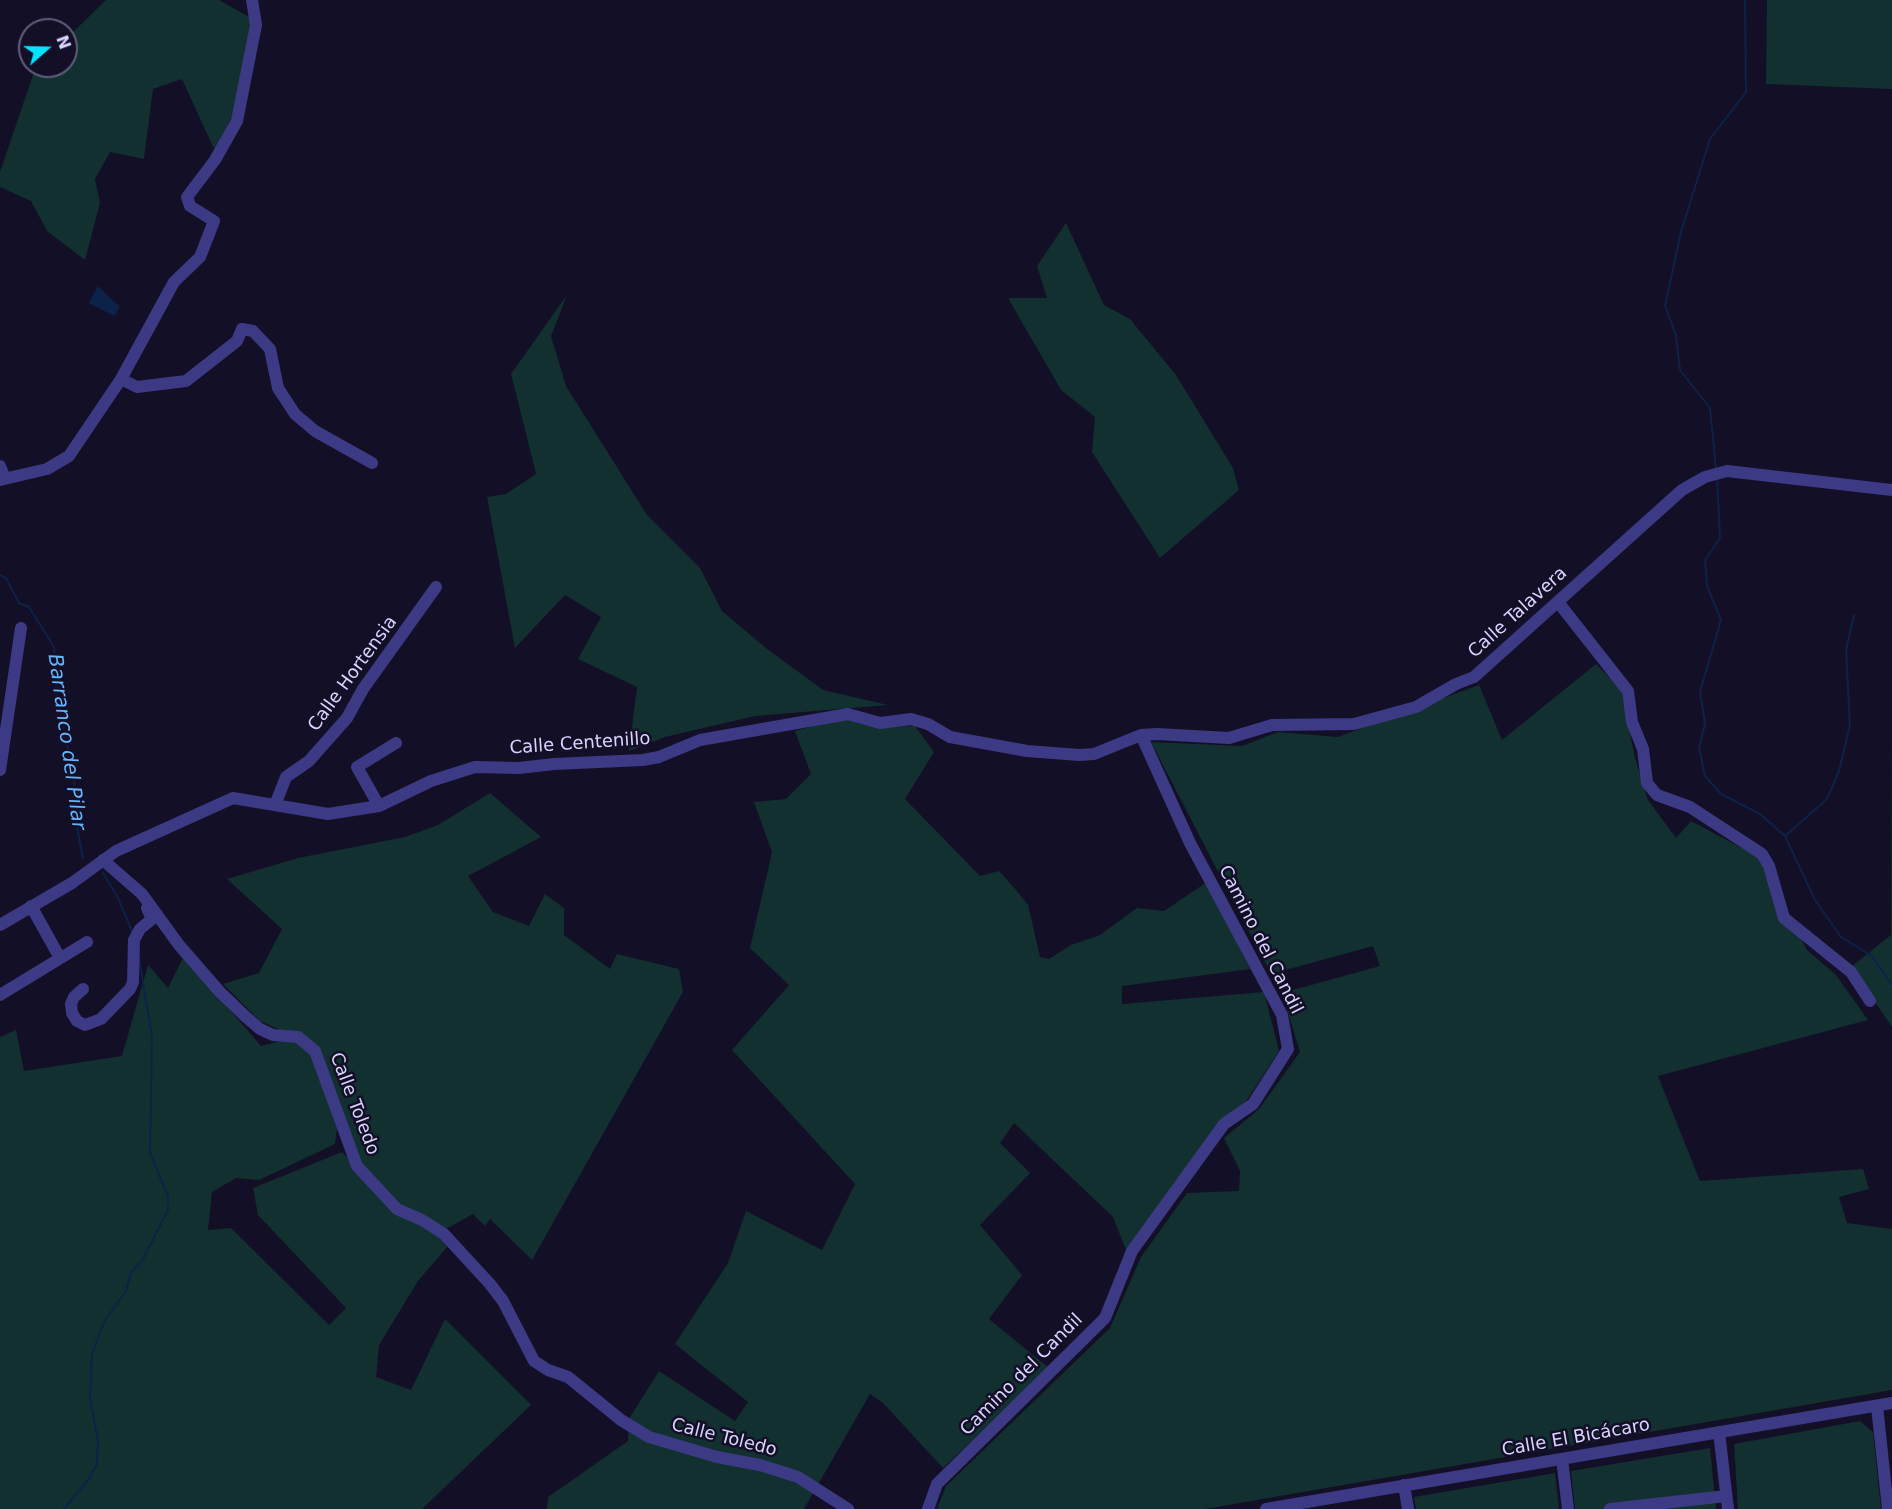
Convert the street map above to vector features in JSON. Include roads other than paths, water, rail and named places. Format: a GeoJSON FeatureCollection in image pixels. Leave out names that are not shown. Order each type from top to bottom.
{"type":"FeatureCollection","features":[{"type":"Feature","properties":{"kind":"street"},"geometry":{"type":"LineString","coordinates":[[0,466],[3,479],[47,469],[69,456],[121,379],[174,282],[200,257],[214,227],[212,218],[190,206],[187,197],[215,160],[237,121],[256,25],[252,0]]}},
{"type":"Feature","properties":{"kind":"street"},"geometry":{"type":"LineString","coordinates":[[121,379],[137,387],[186,381],[237,341],[242,329],[253,331],[270,350],[278,388],[295,414],[315,431],[372,463]]}},
{"type":"Feature","properties":{"kind":"street","name":"Calle Talavera"},"geometry":{"type":"LineString","coordinates":[[1141,735],[1194,734],[1229,738],[1272,725],[1354,724],[1416,707],[1474,677],[1682,490],[1716,472],[1727,471],[1892,490]]}},
{"type":"Feature","properties":{"kind":"street","name":"Calle Hortensia"},"geometry":{"type":"LineString","coordinates":[[275,805],[286,777],[309,761],[347,718],[363,689],[436,587]]}},
{"type":"Feature","properties":{"kind":"street"},"geometry":{"type":"LineString","coordinates":[[1558,602],[1629,691],[1632,722],[1642,749],[1647,783],[1657,795],[1690,807],[1762,854],[1769,866],[1784,918],[1851,972],[1870,1001]]}},
{"type":"Feature","properties":{"kind":"street"},"geometry":{"type":"LineString","coordinates":[[0,770],[4,718],[21,628]]}},
{"type":"Feature","properties":{"kind":"street","name":"Calle Centenillo"},"geometry":{"type":"LineString","coordinates":[[0,925],[72,883],[116,851],[233,798],[327,814],[379,806],[431,781],[475,767],[519,768],[643,760],[658,757],[700,740],[848,714],[880,723],[911,719],[928,724],[950,737],[1027,752],[1094,754],[1141,735]]}},
{"type":"Feature","properties":{"kind":"street","name":"Camino del Candil"},"geometry":{"type":"LineString","coordinates":[[928,1509],[937,1484],[1105,1318],[1132,1251],[1224,1124],[1253,1104],[1288,1048],[1282,1015],[1190,843],[1141,735]]}},
{"type":"Feature","properties":{"kind":"street"},"geometry":{"type":"LineString","coordinates":[[379,806],[357,766],[359,762],[396,742]]}},
{"type":"Feature","properties":{"kind":"street","name":"Calle Toledo"},"geometry":{"type":"LineString","coordinates":[[103,860],[142,894],[179,945],[219,991],[246,1017],[260,1029],[273,1035],[298,1037],[315,1051],[357,1166],[397,1209],[422,1220],[444,1234],[490,1284],[503,1301],[534,1361],[548,1370],[568,1377],[621,1420],[649,1437],[798,1477],[848,1509]]}},
{"type":"Feature","properties":{"kind":"street"},"geometry":{"type":"LineString","coordinates":[[83,990],[74,997],[71,1004],[72,1013],[78,1021],[86,1024],[102,1019],[130,989],[133,982],[134,940],[140,929],[152,919],[142,894]]}},
{"type":"Feature","properties":{"kind":"street"},"geometry":{"type":"LineString","coordinates":[[31,906],[60,958]]}},
{"type":"Feature","properties":{"kind":"street"},"geometry":{"type":"LineString","coordinates":[[0,995],[87,942]]}},
{"type":"Feature","properties":{"kind":"street","name":"Calle El Bicácaro"},"geometry":{"type":"LineString","coordinates":[[1266,1509],[1892,1403]]}},
{"type":"Feature","properties":{"kind":"street"},"geometry":{"type":"LineString","coordinates":[[1877,1406],[1888,1509]]}},
{"type":"Feature","properties":{"kind":"street"},"geometry":{"type":"LineString","coordinates":[[1719,1432],[1728,1509]]}},
{"type":"Feature","properties":{"kind":"street"},"geometry":{"type":"LineString","coordinates":[[1562,1459],[1568,1509]]}},
{"type":"Feature","properties":{"kind":"street"},"geometry":{"type":"LineString","coordinates":[[1404,1485],[1407,1509]]}},
{"type":"Feature","properties":{"kind":"street"},"geometry":{"type":"LineString","coordinates":[[1610,1509],[1726,1496]]}},
{"type":"Feature","properties":{"kind":"water"},"geometry":{"type":"Polygon","coordinates":[[[98,286],[120,307],[114,316],[89,303],[98,286]]]}},
{"type":"Feature","properties":{"kind":"waterway"},"geometry":{"type":"LineString","coordinates":[[1716,469],[1710,408],[1680,370],[1676,335],[1665,306],[1681,232],[1710,139],[1746,92],[1745,0]]}},
{"type":"Feature","properties":{"kind":"waterway"},"geometry":{"type":"LineString","coordinates":[[1717,478],[1720,538],[1705,560],[1707,586],[1721,620],[1700,692],[1705,724],[1699,748],[1705,776],[1721,794],[1760,814],[1785,836],[1815,900],[1841,937],[1872,956],[1892,985]]}},
{"type":"Feature","properties":{"kind":"waterway","name":"Barranco del Pilar"},"geometry":{"type":"LineString","coordinates":[[0,575],[6,578],[19,603],[29,607],[54,647],[58,707],[74,775],[76,822],[83,858]]}},
{"type":"Feature","properties":{"kind":"waterway"},"geometry":{"type":"LineString","coordinates":[[1785,836],[1827,799],[1839,771],[1850,725],[1846,650],[1854,615]]}},
{"type":"Feature","properties":{"kind":"waterway","name":"Barranco del Pilar"},"geometry":{"type":"LineString","coordinates":[[103,873],[117,896],[132,931]]}},
{"type":"Feature","properties":{"kind":"waterway","name":"Barranco del Pilar"},"geometry":{"type":"LineString","coordinates":[[64,1509],[88,1480],[97,1464],[98,1441],[90,1399],[92,1354],[104,1322],[126,1291],[131,1273],[143,1259],[168,1210],[168,1196],[150,1153],[152,1036],[139,959]]}}]}
